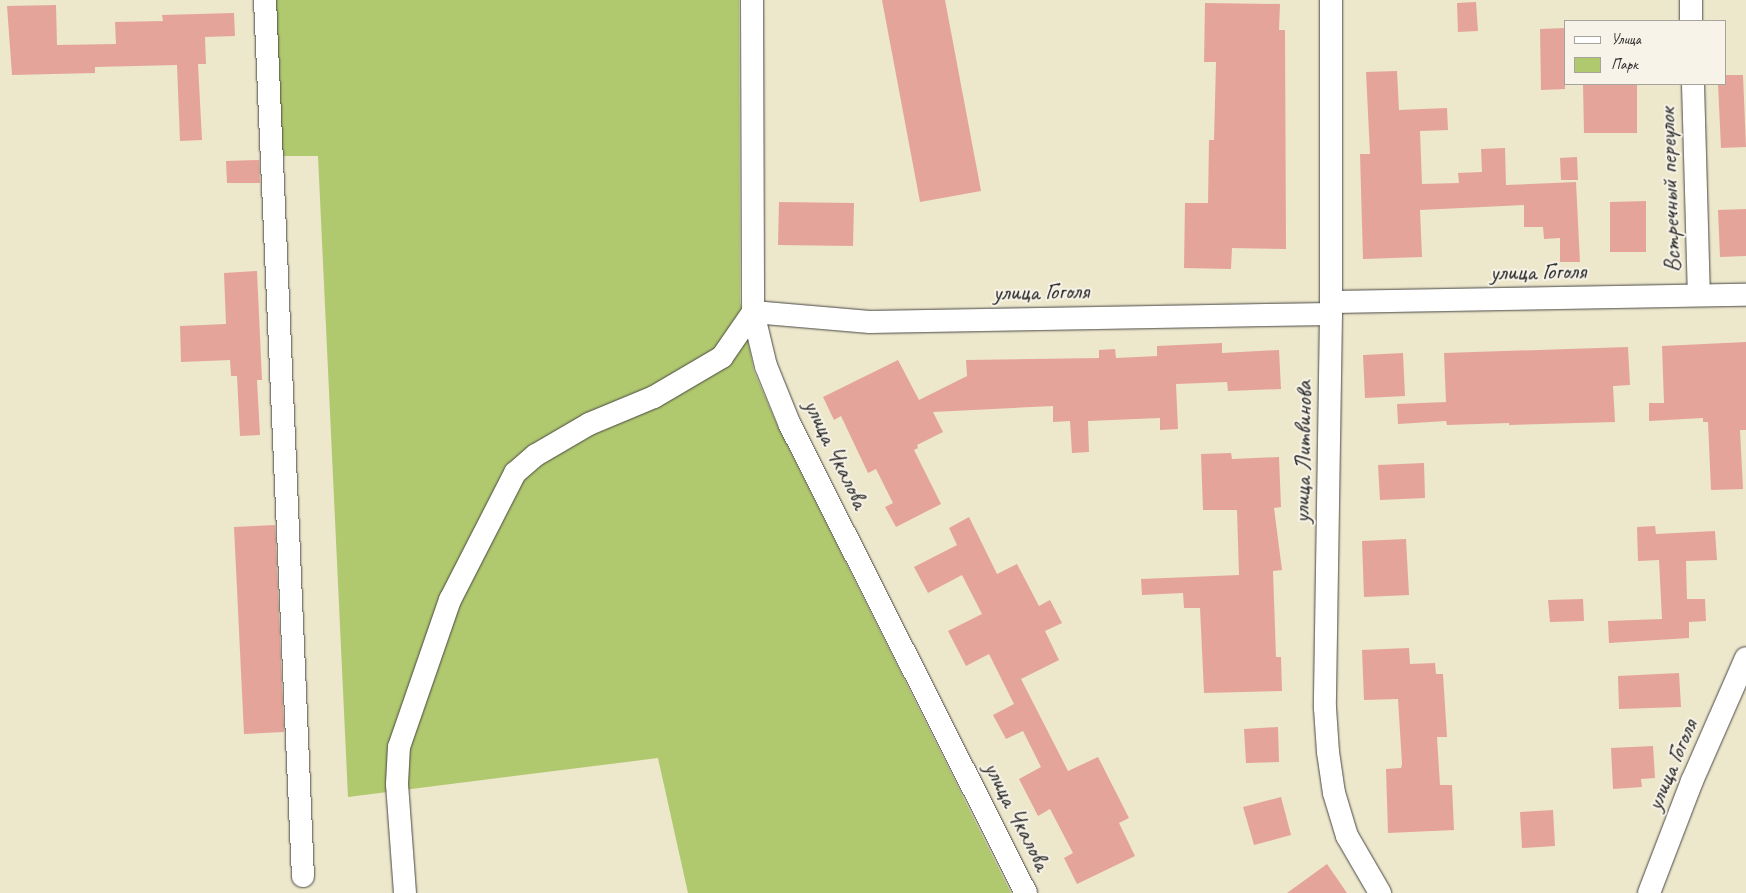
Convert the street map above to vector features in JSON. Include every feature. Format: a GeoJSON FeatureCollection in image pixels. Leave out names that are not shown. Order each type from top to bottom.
{"type":"FeatureCollection","features":[{"type":"Feature","properties":{"kind":"street"},"geometry":{"type":"LineString","coordinates":[[264,0],[304,876]]}},
{"type":"Feature","properties":{"kind":"street","name":"улица Чкалова"},"geometry":{"type":"LineString","coordinates":[[752,0],[753,312],[766,366],[790,425],[1026,893]]}},
{"type":"Feature","properties":{"kind":"street","name":"улица Литвинова"},"geometry":{"type":"LineString","coordinates":[[1331,0],[1331,308],[1325,708],[1328,752],[1334,793],[1347,836],[1380,893]]}},
{"type":"Feature","properties":{"kind":"street"},"geometry":{"type":"LineString","coordinates":[[1691,0],[1691,20]]}},
{"type":"Feature","properties":{"kind":"street","name":"Встречный переулок"},"geometry":{"type":"LineString","coordinates":[[1693,85],[1700,295]]}},
{"type":"Feature","properties":{"kind":"street","name":"улица Гоголя"},"geometry":{"type":"LineString","coordinates":[[753,312],[870,322],[1746,295]]}},
{"type":"Feature","properties":{"kind":"street"},"geometry":{"type":"LineString","coordinates":[[405,893],[397,784],[400,748],[450,600],[516,473],[536,455],[589,424],[654,397],[709,366],[722,356],[753,312]]}},
{"type":"Feature","properties":{"kind":"street","name":"улица Гоголя"},"geometry":{"type":"LineString","coordinates":[[1649,893],[1692,781],[1746,658]]}},
{"type":"Feature","properties":{"kind":"green space"},"geometry":{"type":"Polygon","coordinates":[[[273,0],[739,0],[740,302],[754,371],[777,425],[1011,893],[688,893],[658,758],[348,797],[318,156],[280,156],[273,0]]]}},
{"type":"Feature","properties":{"kind":"building"},"geometry":{"type":"Polygon","coordinates":[[[882,0],[945,0],[981,191],[920,202],[882,0]]]}},
{"type":"Feature","properties":{"kind":"building"},"geometry":{"type":"Polygon","coordinates":[[[1476,2],[1478,31],[1458,32],[1457,3],[1476,2]]]}},
{"type":"Feature","properties":{"kind":"building"},"geometry":{"type":"Polygon","coordinates":[[[1205,3],[1280,4],[1279,30],[1285,30],[1286,249],[1232,248],[1231,269],[1184,268],[1185,203],[1208,203],[1209,140],[1214,140],[1216,62],[1204,62],[1205,3]]]}},
{"type":"Feature","properties":{"kind":"building"},"geometry":{"type":"Polygon","coordinates":[[[56,5],[57,45],[116,44],[115,22],[163,21],[162,15],[234,13],[235,36],[205,37],[206,64],[198,64],[202,140],[180,141],[177,65],[95,67],[95,73],[12,75],[7,6],[56,5]]]}},
{"type":"Feature","properties":{"kind":"building"},"geometry":{"type":"Polygon","coordinates":[[[1564,28],[1565,89],[1541,90],[1540,29],[1564,28]]]}},
{"type":"Feature","properties":{"kind":"building"},"geometry":{"type":"Polygon","coordinates":[[[1397,71],[1399,110],[1447,108],[1448,130],[1420,131],[1422,184],[1459,183],[1458,173],[1482,172],[1481,149],[1505,148],[1506,185],[1576,182],[1580,262],[1560,262],[1560,238],[1544,239],[1543,227],[1524,227],[1524,205],[1420,210],[1422,257],[1363,259],[1360,154],[1370,154],[1366,72],[1397,71]]]}},
{"type":"Feature","properties":{"kind":"building"},"geometry":{"type":"Polygon","coordinates":[[[1726,75],[1743,75],[1746,147],[1721,148],[1718,85],[1726,85],[1726,75]]]}},
{"type":"Feature","properties":{"kind":"building"},"geometry":{"type":"Polygon","coordinates":[[[1583,85],[1637,85],[1637,133],[1584,133],[1583,85]]]}},
{"type":"Feature","properties":{"kind":"building"},"geometry":{"type":"Polygon","coordinates":[[[1577,157],[1578,180],[1561,180],[1560,158],[1577,157]]]}},
{"type":"Feature","properties":{"kind":"building"},"geometry":{"type":"Polygon","coordinates":[[[259,160],[260,183],[227,183],[226,161],[259,160]]]}},
{"type":"Feature","properties":{"kind":"building"},"geometry":{"type":"Polygon","coordinates":[[[1646,201],[1646,252],[1610,252],[1610,202],[1646,201]]]}},
{"type":"Feature","properties":{"kind":"building"},"geometry":{"type":"Polygon","coordinates":[[[779,202],[854,203],[853,246],[778,245],[779,202]]]}},
{"type":"Feature","properties":{"kind":"building"},"geometry":{"type":"Polygon","coordinates":[[[1746,209],[1746,256],[1720,257],[1718,210],[1746,209]]]}},
{"type":"Feature","properties":{"kind":"building"},"geometry":{"type":"Polygon","coordinates":[[[257,271],[262,380],[257,380],[260,435],[240,436],[237,376],[231,376],[230,360],[181,362],[180,326],[226,324],[224,273],[257,271]]]}},
{"type":"Feature","properties":{"kind":"building"},"geometry":{"type":"Polygon","coordinates":[[[1746,342],[1746,430],[1740,430],[1743,489],[1711,490],[1708,422],[1703,422],[1703,418],[1649,421],[1649,403],[1664,403],[1662,346],[1746,342]]]}},
{"type":"Feature","properties":{"kind":"building"},"geometry":{"type":"Polygon","coordinates":[[[1222,343],[1222,353],[1279,350],[1281,389],[1228,391],[1227,382],[1176,384],[1178,429],[1160,430],[1160,418],[1088,421],[1089,452],[1072,453],[1070,421],[1053,422],[1053,406],[933,412],[943,432],[917,445],[918,448],[914,450],[941,504],[896,527],[885,507],[893,503],[876,469],[868,473],[841,416],[834,420],[823,397],[898,360],[919,400],[967,376],[966,360],[1099,358],[1099,350],[1115,349],[1116,358],[1157,356],[1157,346],[1222,343]]]}},
{"type":"Feature","properties":{"kind":"building"},"geometry":{"type":"Polygon","coordinates":[[[1628,347],[1630,385],[1613,386],[1615,422],[1447,425],[1446,421],[1398,424],[1397,404],[1446,402],[1444,353],[1628,347]]]}},
{"type":"Feature","properties":{"kind":"building"},"geometry":{"type":"Polygon","coordinates":[[[1403,353],[1405,396],[1365,398],[1363,355],[1403,353]]]}},
{"type":"Feature","properties":{"kind":"building"},"geometry":{"type":"Polygon","coordinates":[[[1231,453],[1232,459],[1279,457],[1281,507],[1274,508],[1282,570],[1273,571],[1276,657],[1281,657],[1282,691],[1204,693],[1200,608],[1184,608],[1183,593],[1142,595],[1141,579],[1239,575],[1237,510],[1203,510],[1201,454],[1231,453]]]}},
{"type":"Feature","properties":{"kind":"building"},"geometry":{"type":"Polygon","coordinates":[[[1424,463],[1425,498],[1380,500],[1378,465],[1424,463]]]}},
{"type":"Feature","properties":{"kind":"building"},"geometry":{"type":"Polygon","coordinates":[[[969,517],[997,574],[1017,564],[1039,606],[1050,600],[1062,623],[1045,631],[1059,660],[1021,679],[1068,771],[1098,757],[1129,818],[1119,823],[1135,856],[1077,884],[1064,858],[1073,853],[1050,809],[1038,816],[1019,779],[1041,767],[1023,731],[1006,739],[993,715],[1014,704],[989,654],[966,666],[948,631],[982,614],[962,575],[928,593],[914,567],[957,545],[949,528],[969,517]]]}},
{"type":"Feature","properties":{"kind":"building"},"geometry":{"type":"Polygon","coordinates":[[[275,525],[284,732],[244,734],[234,527],[275,525]]]}},
{"type":"Feature","properties":{"kind":"building"},"geometry":{"type":"Polygon","coordinates":[[[1655,526],[1656,534],[1715,531],[1717,560],[1686,561],[1687,599],[1705,599],[1706,621],[1689,622],[1689,638],[1609,643],[1608,621],[1662,619],[1659,560],[1638,561],[1637,527],[1655,526]]]}},
{"type":"Feature","properties":{"kind":"building"},"geometry":{"type":"Polygon","coordinates":[[[1406,539],[1409,595],[1364,597],[1362,541],[1406,539]]]}},
{"type":"Feature","properties":{"kind":"building"},"geometry":{"type":"Polygon","coordinates":[[[1583,599],[1584,621],[1550,622],[1548,600],[1583,599]]]}},
{"type":"Feature","properties":{"kind":"building"},"geometry":{"type":"Polygon","coordinates":[[[1409,648],[1410,664],[1435,663],[1436,674],[1443,674],[1447,737],[1437,737],[1440,785],[1452,785],[1454,830],[1388,833],[1386,769],[1401,768],[1402,764],[1398,699],[1364,700],[1362,650],[1409,648]]]}},
{"type":"Feature","properties":{"kind":"building"},"geometry":{"type":"Polygon","coordinates":[[[1679,673],[1681,707],[1619,709],[1618,676],[1679,673]]]}},
{"type":"Feature","properties":{"kind":"building"},"geometry":{"type":"Polygon","coordinates":[[[1278,727],[1279,762],[1246,763],[1244,729],[1278,727]]]}},
{"type":"Feature","properties":{"kind":"building"},"geometry":{"type":"Polygon","coordinates":[[[1653,746],[1655,778],[1641,779],[1642,787],[1613,789],[1611,748],[1653,746]]]}},
{"type":"Feature","properties":{"kind":"building"},"geometry":{"type":"Polygon","coordinates":[[[1281,797],[1291,835],[1254,845],[1243,807],[1281,797]]]}},
{"type":"Feature","properties":{"kind":"building"},"geometry":{"type":"Polygon","coordinates":[[[1553,810],[1555,846],[1522,848],[1520,812],[1553,810]]]}},
{"type":"Feature","properties":{"kind":"building"},"geometry":{"type":"Polygon","coordinates":[[[1327,864],[1347,893],[1287,893],[1316,872],[1327,864]]]}}]}
